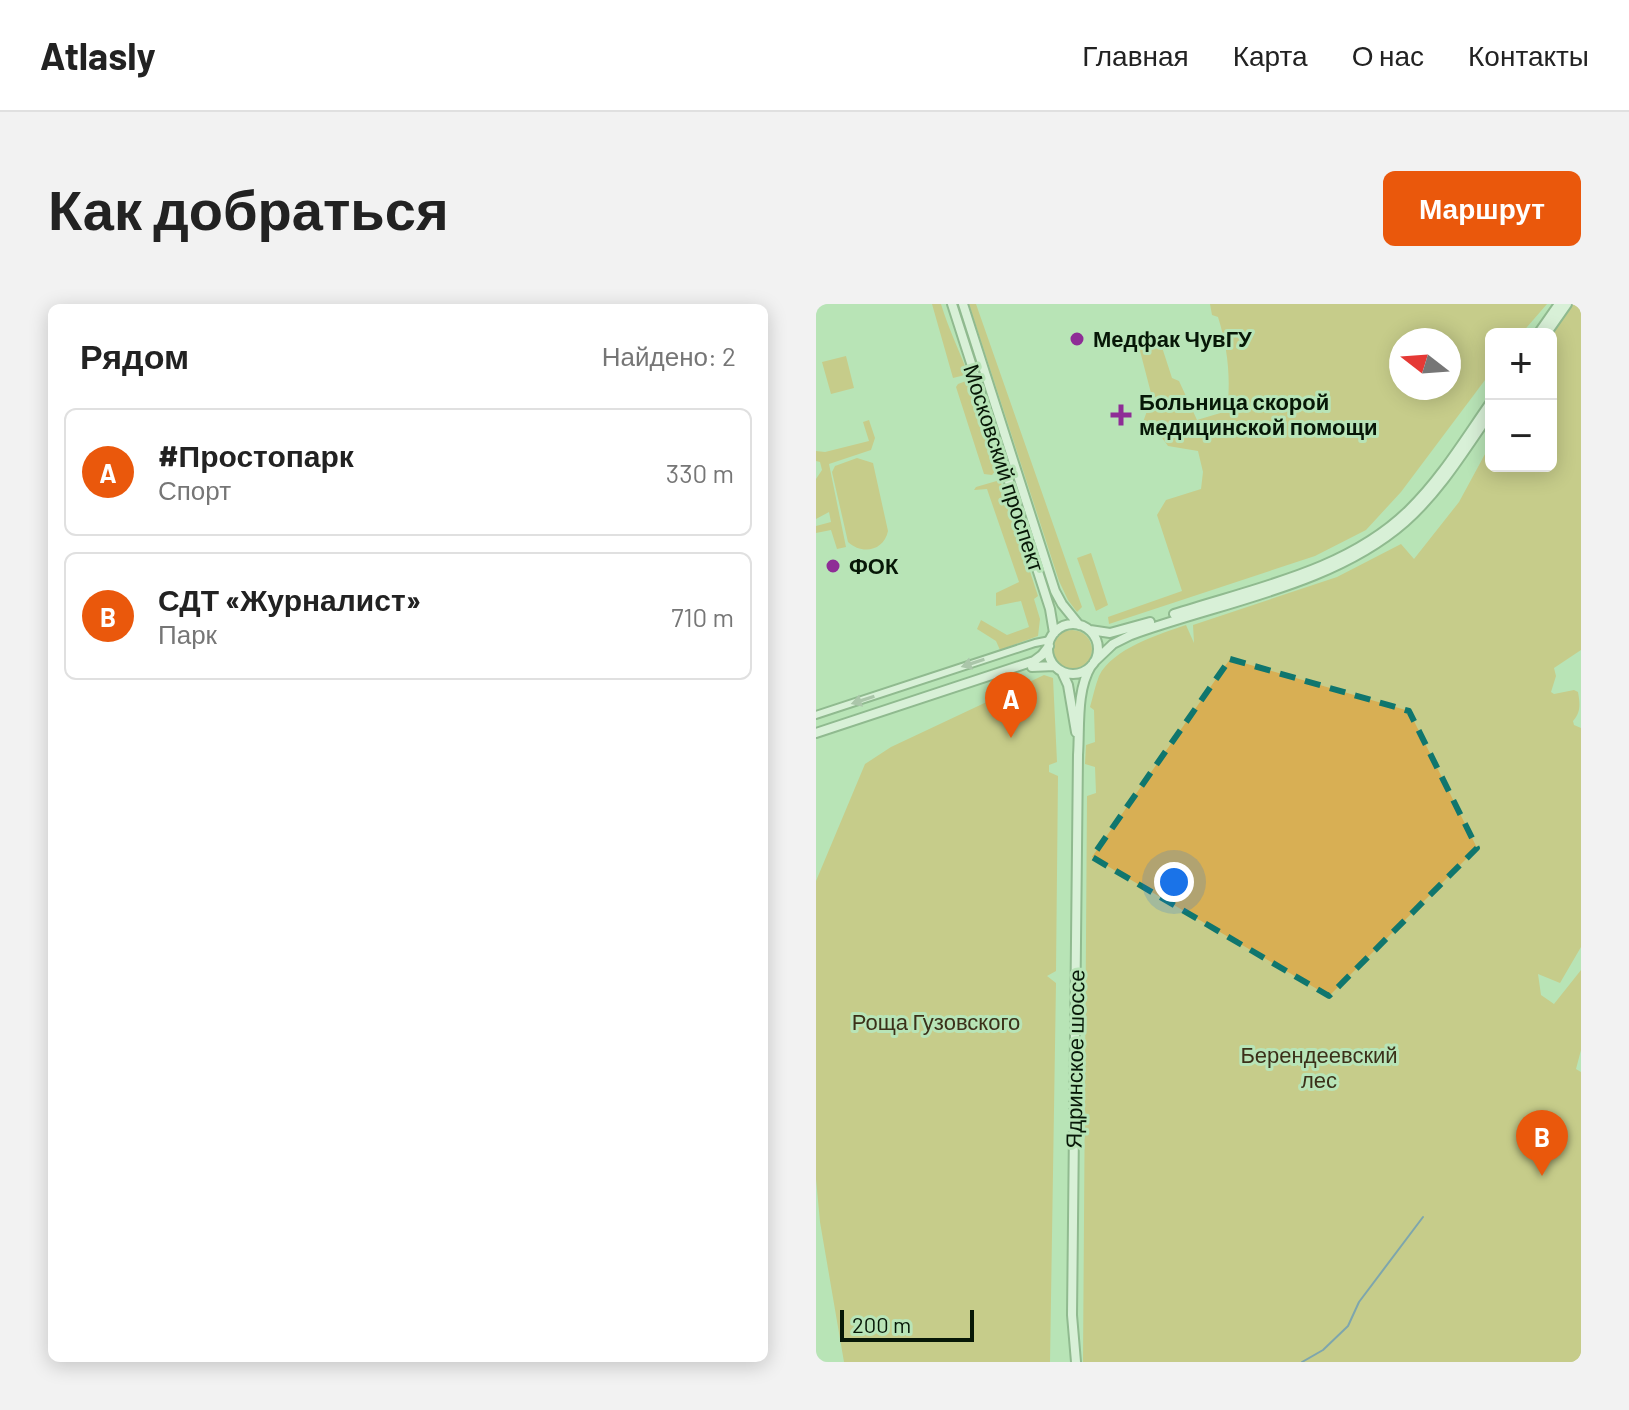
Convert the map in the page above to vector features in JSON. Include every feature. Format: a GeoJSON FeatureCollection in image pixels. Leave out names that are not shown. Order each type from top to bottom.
{"type":"FeatureCollection","features":[{"type":"Feature","properties":{"kind":"main road","name":"Московский проспект"},"geometry":{"type":"LineString","coordinates":[[952,304],[1050,609],[1051,640]]}},
{"type":"Feature","properties":{"kind":"main road","name":"Московский проспект"},"geometry":{"type":"LineString","coordinates":[[963,304],[1055,591],[1079,625]]}},
{"type":"Feature","properties":{"kind":"main road"},"geometry":{"type":"LineString","coordinates":[[1542,328],[1559,304]]}},
{"type":"Feature","properties":{"kind":"main road"},"geometry":{"type":"LineString","coordinates":[[1550,328],[1567,304]]}},
{"type":"Feature","properties":{"kind":"main road"},"geometry":{"type":"LineString","coordinates":[[817,735],[1034,661],[1067,625],[1110,633],[1143,625],[1304,572],[1365,545],[1389,528],[1432,485],[1485,410]]}},
{"type":"Feature","properties":{"kind":"main road"},"geometry":{"type":"LineString","coordinates":[[817,735],[1036,665],[1079,674],[1113,644],[1131,635],[1317,574],[1372,548],[1405,522],[1433,494],[1485,420]]}},
{"type":"Feature","properties":{"kind":"main road"},"geometry":{"type":"LineString","coordinates":[[1090,630],[1097,646],[1092,664]]}},
{"type":"Feature","properties":{"kind":"main road"},"geometry":{"type":"LineString","coordinates":[[1051,640],[1049,655],[1058,669]]}},
{"type":"Feature","properties":{"kind":"main road","name":"Ядринское шоссе"},"geometry":{"type":"LineString","coordinates":[[1076,1362],[1072,1315],[1078,755],[1082,695],[1092,664]]}},
{"type":"Feature","properties":{"kind":"main road","name":"Ядринское шоссе"},"geometry":{"type":"LineString","coordinates":[[1058,669],[1068,685],[1078,755]]}},
{"type":"Feature","properties":{"kind":"street"},"geometry":{"type":"LineString","coordinates":[[816,715],[1051,640]]}},
{"type":"Feature","properties":{"kind":"highlighted area"},"geometry":{"type":"Polygon","coordinates":[[[1230,659],[1409,711],[1477,848],[1329,996],[1092,857],[1230,659]]]}},
{"type":"Feature","properties":{"kind":"green space"},"geometry":{"type":"Polygon","coordinates":[[[932,304],[941,304],[967,371],[965,375],[953,378],[932,304]]]}},
{"type":"Feature","properties":{"kind":"green space"},"geometry":{"type":"Polygon","coordinates":[[[969,304],[976,304],[1082,607],[1077,612],[1059,581],[969,304]]]}},
{"type":"Feature","properties":{"kind":"green space"},"geometry":{"type":"Polygon","coordinates":[[[1210,304],[1547,304],[1526,328],[1485,328],[1485,380],[1401,492],[1366,530],[1315,556],[1109,624],[1108,617],[1182,591],[1157,515],[1166,500],[1201,489],[1203,472],[1198,451],[1168,446],[1157,431],[1148,434],[1142,425],[1152,397],[1139,347],[1160,341],[1172,378],[1179,381],[1197,420],[1227,411],[1229,375],[1218,317],[1212,315],[1210,304]]]}},
{"type":"Feature","properties":{"kind":"green space","name":"Берендеевский лес"},"geometry":{"type":"Polygon","coordinates":[[[1573,304],[1581,304],[1581,650],[1554,668],[1556,676],[1551,692],[1574,690],[1578,692],[1579,700],[1579,711],[1573,721],[1581,728],[1581,947],[1560,983],[1538,974],[1541,995],[1554,1004],[1581,970],[1581,1050],[1576,1069],[1581,1072],[1581,1362],[1083,1362],[1087,796],[1096,793],[1095,767],[1085,764],[1086,745],[1095,742],[1094,710],[1090,707],[1099,676],[1114,658],[1150,638],[1186,625],[1194,643],[1193,625],[1337,577],[1401,544],[1414,559],[1459,502],[1485,454],[1485,472],[1557,472],[1555,328],[1573,304]]]}},
{"type":"Feature","properties":{"kind":"green space"},"geometry":{"type":"Polygon","coordinates":[[[846,356],[854,388],[831,394],[822,362],[846,356]]]}},
{"type":"Feature","properties":{"kind":"green space"},"geometry":{"type":"Polygon","coordinates":[[[966,381],[970,384],[998,468],[992,475],[984,474],[956,387],[966,381]]]}},
{"type":"Feature","properties":{"kind":"green space"},"geometry":{"type":"Polygon","coordinates":[[[869,420],[875,438],[871,450],[829,464],[846,547],[837,549],[831,530],[816,533],[816,526],[831,522],[829,512],[816,519],[816,479],[822,470],[820,462],[816,461],[816,451],[825,452],[869,441],[863,422],[869,420]]]}},
{"type":"Feature","properties":{"kind":"green space"},"geometry":{"type":"Polygon","coordinates":[[[857,458],[873,463],[888,531],[882,543],[866,550],[848,542],[832,472],[835,466],[857,458]]]}},
{"type":"Feature","properties":{"kind":"green space"},"geometry":{"type":"Polygon","coordinates":[[[1000,480],[1038,596],[1034,599],[1040,619],[1038,636],[1000,650],[996,641],[977,629],[981,620],[1007,635],[1029,627],[1021,601],[996,606],[996,593],[1019,582],[987,489],[974,490],[1000,480]]]}},
{"type":"Feature","properties":{"kind":"green space"},"geometry":{"type":"Polygon","coordinates":[[[1091,553],[1108,605],[1096,611],[1077,558],[1091,553]]]}},
{"type":"Feature","properties":{"kind":"green space"},"geometry":{"type":"Polygon","coordinates":[[[1072,630],[1086,636],[1092,650],[1086,664],[1072,670],[1058,664],[1052,650],[1058,636],[1072,630]]]}},
{"type":"Feature","properties":{"kind":"green space","name":"Роща Гузовского"},"geometry":{"type":"Polygon","coordinates":[[[1044,675],[1053,678],[1057,762],[1049,765],[1049,772],[1058,776],[1056,971],[1047,976],[1056,983],[1050,1362],[844,1362],[820,1222],[816,1179],[816,881],[865,764],[891,747],[1044,675]]]}},
{"type":"Feature","properties":{"kind":"waterway"},"geometry":{"type":"LineString","coordinates":[[1302,1362],[1323,1350],[1348,1326],[1359,1302],[1423,1217]]}},
{"type":"Feature","properties":{"kind":"place","name":"Медфак ЧувГУ"},"geometry":{"type":"Point","coordinates":[1077,339]}},
{"type":"Feature","properties":{"kind":"place","name":"Больница скорой медицинской помощи"},"geometry":{"type":"Point","coordinates":[1121,415]}},
{"type":"Feature","properties":{"kind":"place","name":"ФОК"},"geometry":{"type":"Point","coordinates":[833,566]}},
{"type":"Feature","properties":{"kind":"place","name":"#Простопарк"},"geometry":{"type":"Point","coordinates":[1011,738]}},
{"type":"Feature","properties":{"kind":"place","name":"СДТ «Журналист»"},"geometry":{"type":"Point","coordinates":[1542,1176]}}]}
